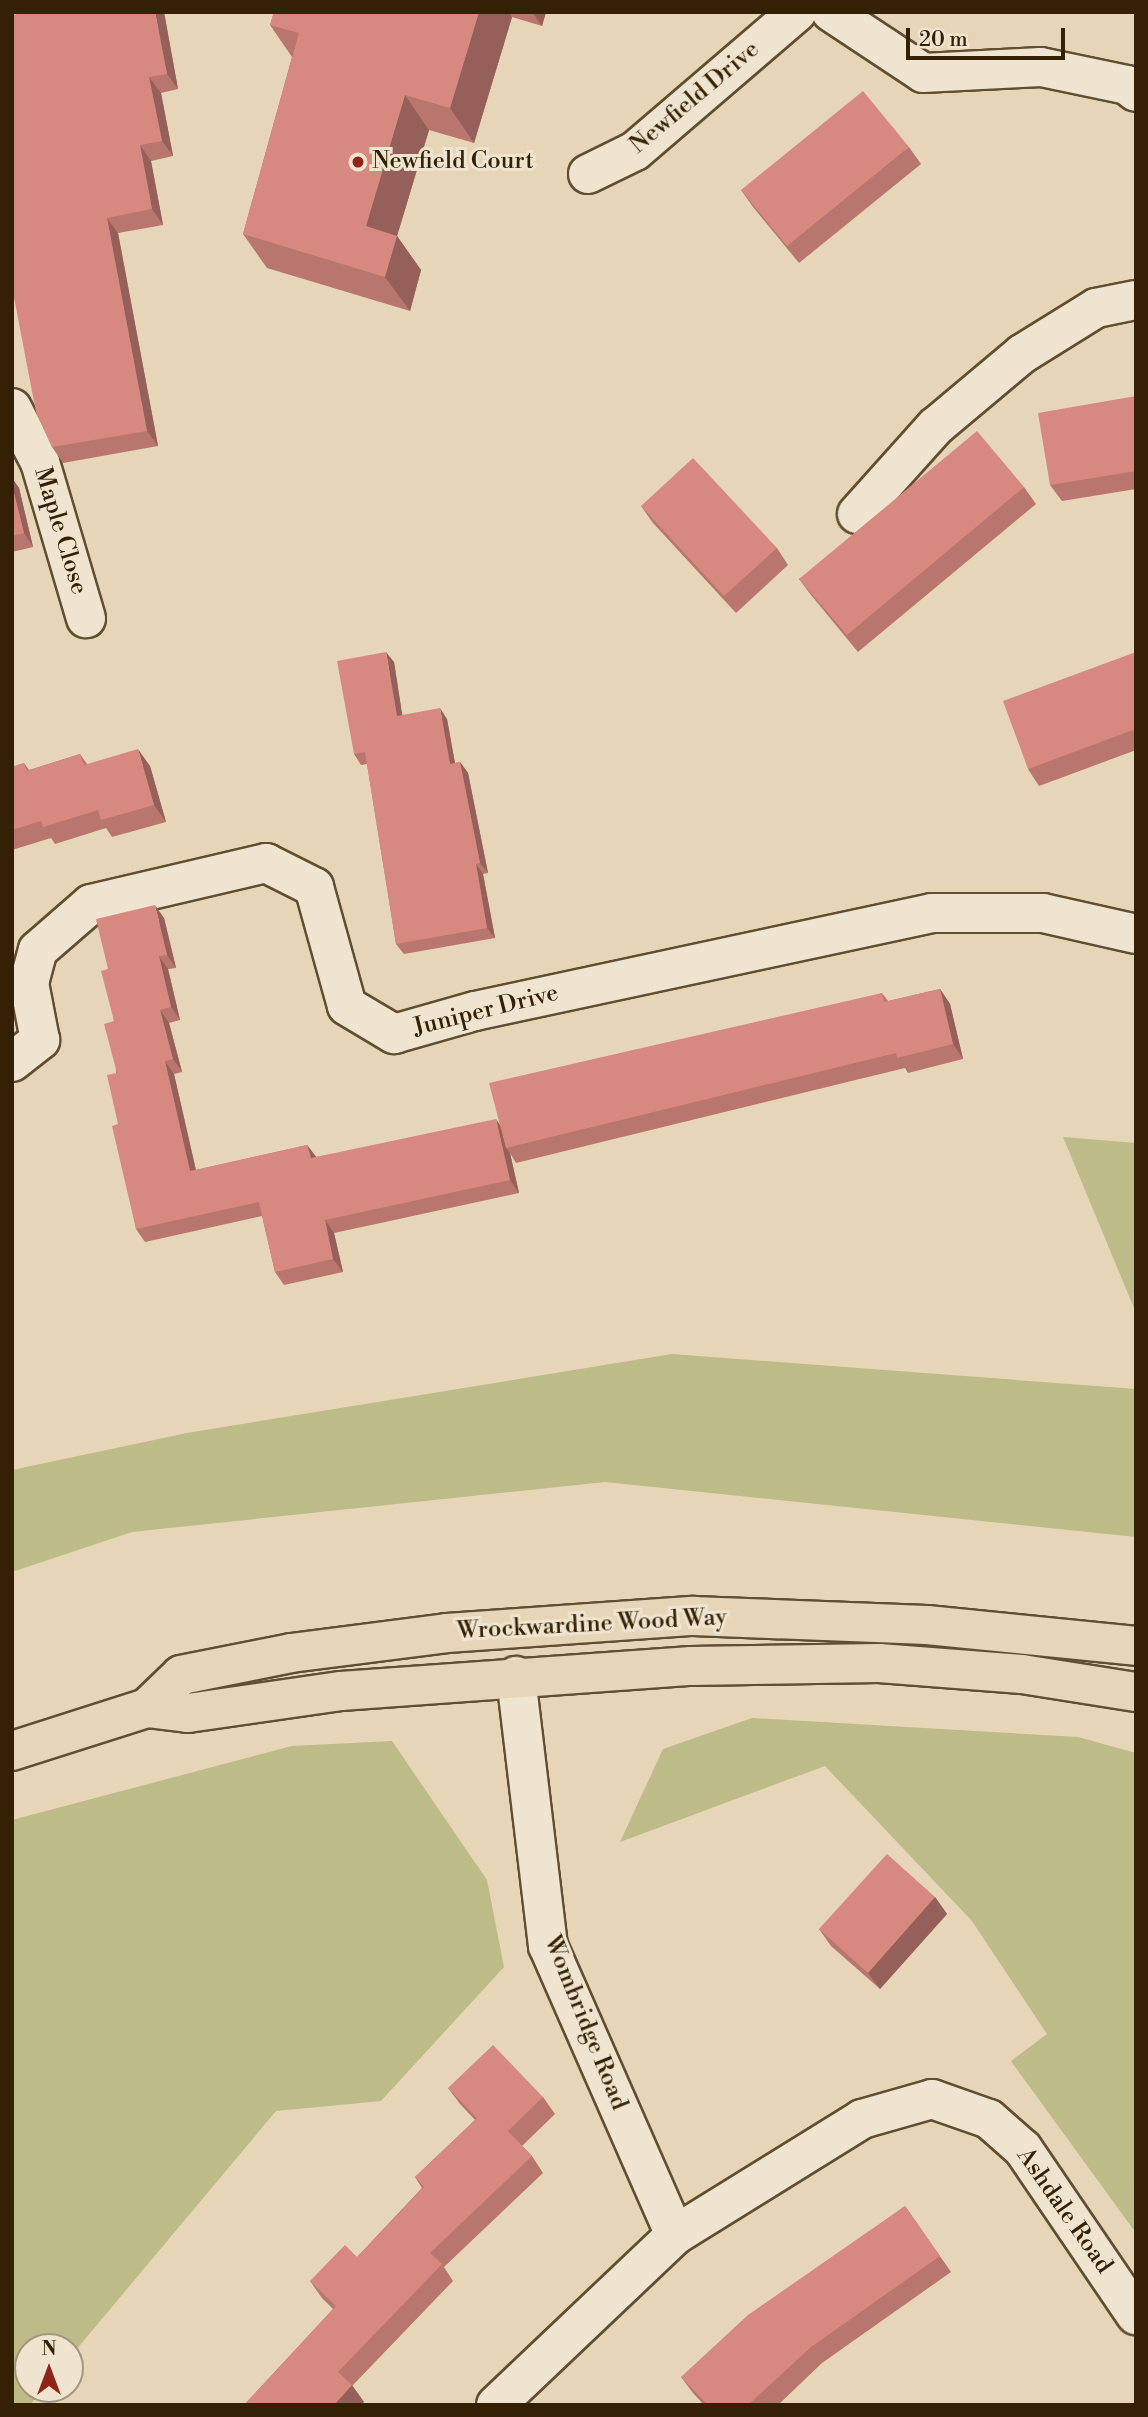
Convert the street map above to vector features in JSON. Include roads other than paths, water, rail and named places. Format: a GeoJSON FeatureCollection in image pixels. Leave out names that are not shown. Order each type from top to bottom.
{"type":"FeatureCollection","features":[{"type":"Feature","properties":{"kind":"main road","name":"Wrockwardine Wood Way"},"geometry":{"type":"LineString","coordinates":[[12,1751],[148,1707],[181,1675],[291,1653],[447,1633],[693,1616],[927,1625],[1136,1646]]}},
{"type":"Feature","properties":{"kind":"main road","name":"Wrockwardine Wood Way"},"geometry":{"type":"LineString","coordinates":[[148,1707],[188,1713],[341,1691],[516,1675],[691,1666],[879,1663],[1022,1674],[1136,1692]]}},
{"type":"Feature","properties":{"kind":"street","name":"Newfield Drive"},"geometry":{"type":"LineString","coordinates":[[588,174],[635,151],[797,12]]}},
{"type":"Feature","properties":{"kind":"street"},"geometry":{"type":"LineString","coordinates":[[831,12],[923,73],[1041,68],[1128,85],[1136,92]]}},
{"type":"Feature","properties":{"kind":"street"},"geometry":{"type":"LineString","coordinates":[[857,514],[935,427],[1022,354],[1096,308],[1136,300]]}},
{"type":"Feature","properties":{"kind":"street","name":"Maple Close"},"geometry":{"type":"LineString","coordinates":[[12,408],[40,462],[86,618]]}},
{"type":"Feature","properties":{"kind":"street","name":"Juniper Drive"},"geometry":{"type":"LineString","coordinates":[[12,1062],[40,1041],[29,983],[38,950],[91,904],[266,863],[314,887],[347,1006],[394,1034],[475,1011],[932,913],[1043,913],[1136,934]]}},
{"type":"Feature","properties":{"kind":"street","name":"Wombridge Road"},"geometry":{"type":"LineString","coordinates":[[516,1675],[548,1946],[675,2235]]}},
{"type":"Feature","properties":{"kind":"street","name":"Ashdale Road"},"geometry":{"type":"LineString","coordinates":[[675,2235],[862,2119],[932,2099],[989,2119],[1023,2149],[1136,2315]]}},
{"type":"Feature","properties":{"kind":"street"},"geometry":{"type":"LineString","coordinates":[[496,2405],[675,2235]]}},
{"type":"Feature","properties":{"kind":"place","name":"Newfield Court"},"geometry":{"type":"Point","coordinates":[358,162]}}]}
